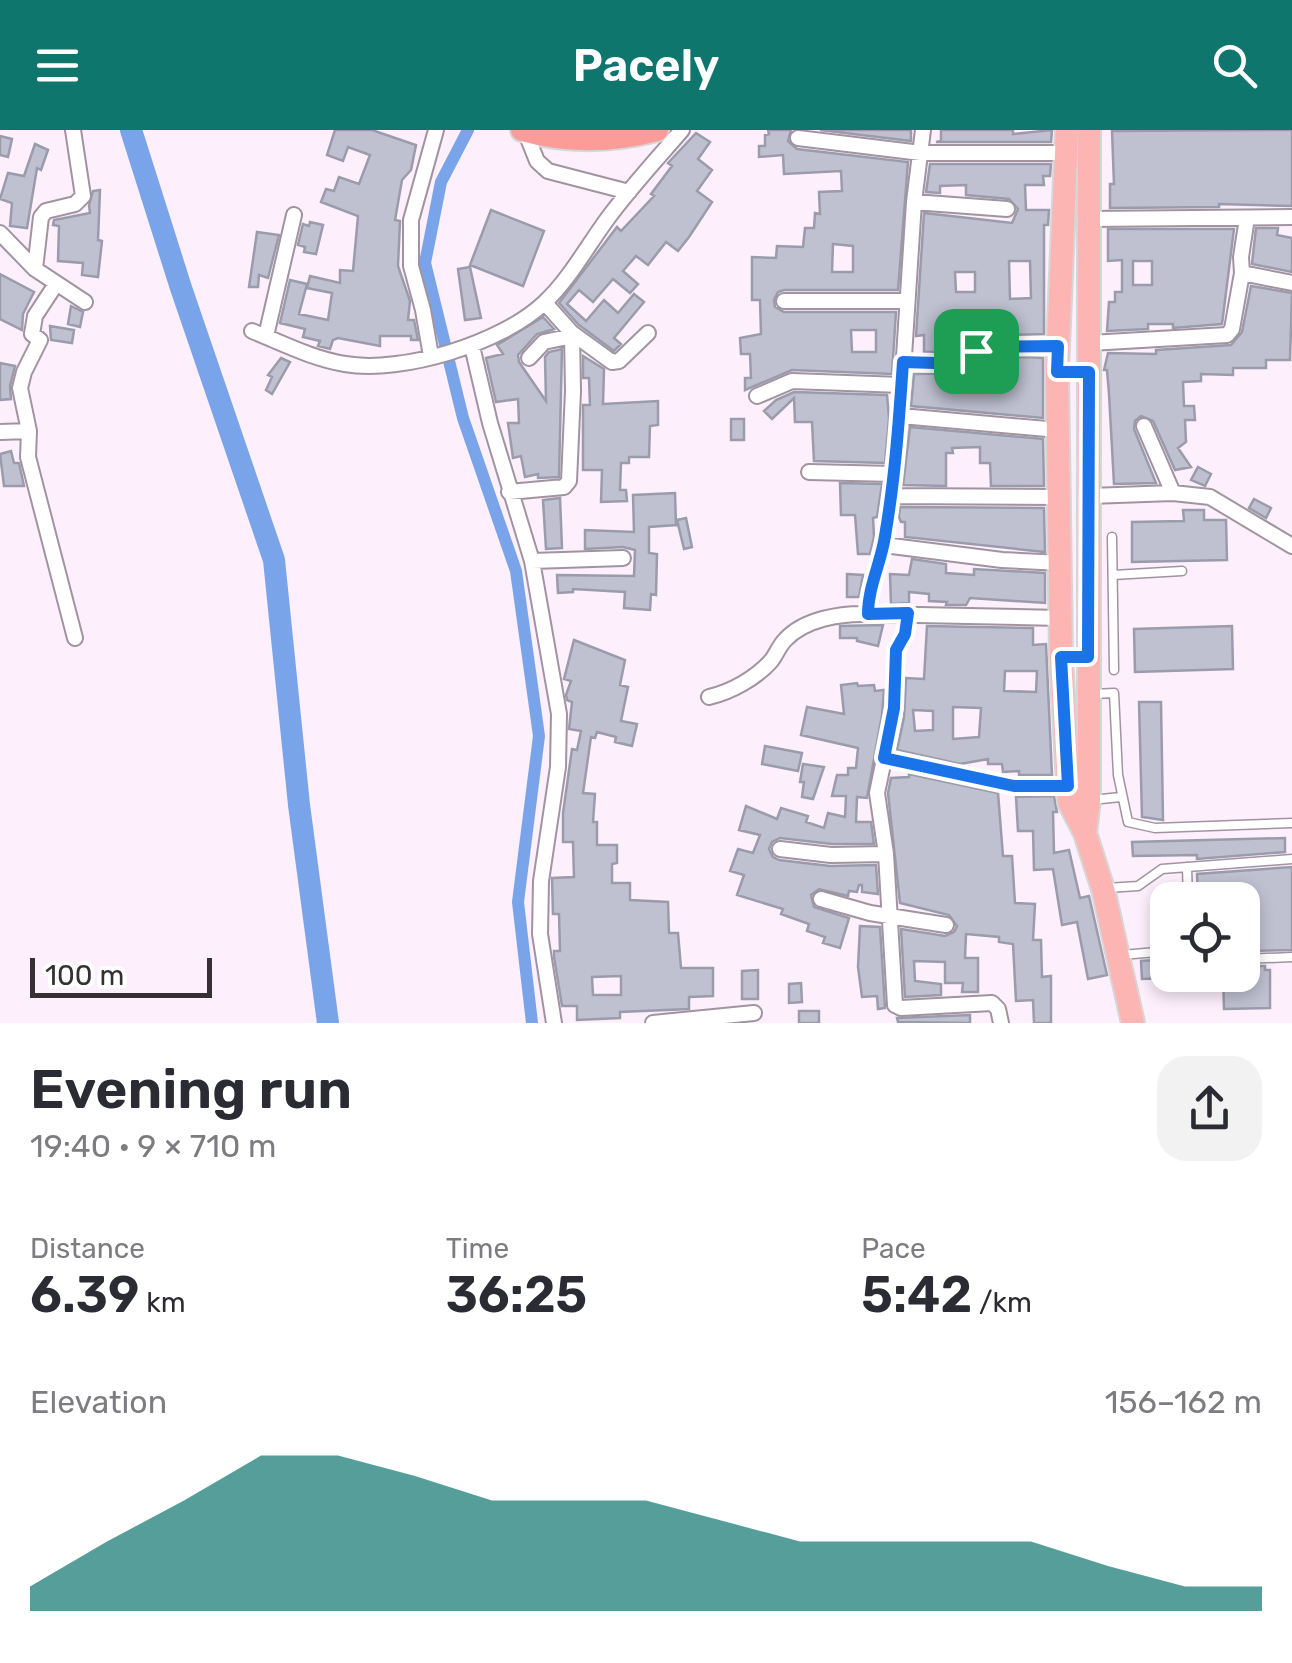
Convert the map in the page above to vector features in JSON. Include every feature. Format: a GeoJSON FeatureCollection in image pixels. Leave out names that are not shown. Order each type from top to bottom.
{"type":"FeatureCollection","features":[{"type":"Feature","properties":{"kind":"highway"},"geometry":{"type":"LineString","coordinates":[[523,130],[550,138],[582,140],[627,138],[657,130]]}},
{"type":"Feature","properties":{"kind":"main road"},"geometry":{"type":"LineString","coordinates":[[1085,833],[1090,800],[1088,130]]}},
{"type":"Feature","properties":{"kind":"main road"},"geometry":{"type":"LineString","coordinates":[[1066,141],[1057,372],[1061,657],[1069,802],[1085,833],[1103,888],[1134,1023]]}},
{"type":"Feature","properties":{"kind":"main road"},"geometry":{"type":"LineString","coordinates":[[1057,372],[1089,372]]}},
{"type":"Feature","properties":{"kind":"main road"},"geometry":{"type":"LineString","coordinates":[[1059,487],[1090,486]]}},
{"type":"Feature","properties":{"kind":"main road"},"geometry":{"type":"LineString","coordinates":[[1061,657],[1088,657]]}},
{"type":"Feature","properties":{"kind":"street"},"geometry":{"type":"LineString","coordinates":[[35,269],[41,217],[46,211],[75,204],[84,196],[72,130]]}},
{"type":"Feature","properties":{"kind":"street"},"geometry":{"type":"LineString","coordinates":[[434,355],[412,266],[411,220],[436,130]]}},
{"type":"Feature","properties":{"kind":"street"},"geometry":{"type":"LineString","coordinates":[[523,130],[537,162],[548,171],[628,192]]}},
{"type":"Feature","properties":{"kind":"street"},"geometry":{"type":"LineString","coordinates":[[294,215],[259,333],[351,366],[380,365],[468,348],[493,338],[545,303],[628,192],[682,130]]}},
{"type":"Feature","properties":{"kind":"street"},"geometry":{"type":"LineString","coordinates":[[868,614],[892,496],[923,130]]}},
{"type":"Feature","properties":{"kind":"street"},"geometry":{"type":"LineString","coordinates":[[798,138],[921,153],[1066,141]]}},
{"type":"Feature","properties":{"kind":"street"},"geometry":{"type":"LineString","coordinates":[[914,202],[1007,209]]}},
{"type":"Feature","properties":{"kind":"street"},"geometry":{"type":"LineString","coordinates":[[1089,219],[1292,217]]}},
{"type":"Feature","properties":{"kind":"street"},"geometry":{"type":"LineString","coordinates":[[1090,343],[1227,334],[1232,330],[1242,273],[1247,218]]}},
{"type":"Feature","properties":{"kind":"street"},"geometry":{"type":"LineString","coordinates":[[0,233],[35,269],[85,302]]}},
{"type":"Feature","properties":{"kind":"street"},"geometry":{"type":"LineString","coordinates":[[1242,273],[1292,283]]}},
{"type":"Feature","properties":{"kind":"street"},"geometry":{"type":"LineString","coordinates":[[56,284],[35,316],[32,334],[40,340],[20,388],[29,431],[28,457],[75,638]]}},
{"type":"Feature","properties":{"kind":"street"},"geometry":{"type":"LineString","coordinates":[[784,302],[906,301]]}},
{"type":"Feature","properties":{"kind":"street"},"geometry":{"type":"LineString","coordinates":[[545,303],[572,334],[612,362],[648,333]]}},
{"type":"Feature","properties":{"kind":"street"},"geometry":{"type":"LineString","coordinates":[[529,358],[544,342],[572,334]]}},
{"type":"Feature","properties":{"kind":"street"},"geometry":{"type":"LineString","coordinates":[[509,492],[564,487],[569,481],[572,334]]}},
{"type":"Feature","properties":{"kind":"street"},"geometry":{"type":"LineString","coordinates":[[903,362],[966,364],[974,362],[978,347],[1058,346]]}},
{"type":"Feature","properties":{"kind":"street"},"geometry":{"type":"LineString","coordinates":[[468,348],[532,562],[559,714],[558,767],[541,881],[540,916],[554,1023]]}},
{"type":"Feature","properties":{"kind":"street"},"geometry":{"type":"LineString","coordinates":[[757,396],[792,381],[902,384]]}},
{"type":"Feature","properties":{"kind":"street"},"geometry":{"type":"LineString","coordinates":[[901,416],[1058,430]]}},
{"type":"Feature","properties":{"kind":"street"},"geometry":{"type":"LineString","coordinates":[[1144,426],[1173,494]]}},
{"type":"Feature","properties":{"kind":"street"},"geometry":{"type":"LineString","coordinates":[[0,432],[29,431]]}},
{"type":"Feature","properties":{"kind":"street"},"geometry":{"type":"LineString","coordinates":[[808,472],[894,474]]}},
{"type":"Feature","properties":{"kind":"street"},"geometry":{"type":"LineString","coordinates":[[1090,486],[1210,497],[1292,546]]}},
{"type":"Feature","properties":{"kind":"street"},"geometry":{"type":"LineString","coordinates":[[892,496],[1059,487]]}},
{"type":"Feature","properties":{"kind":"street"},"geometry":{"type":"LineString","coordinates":[[884,545],[1060,563]]}},
{"type":"Feature","properties":{"kind":"street"},"geometry":{"type":"LineString","coordinates":[[532,562],[623,558]]}},
{"type":"Feature","properties":{"kind":"street"},"geometry":{"type":"LineString","coordinates":[[908,613],[905,634],[896,650],[894,708],[876,793],[886,854],[897,1008],[992,1003],[998,1009],[1001,1023]]}},
{"type":"Feature","properties":{"kind":"street"},"geometry":{"type":"LineString","coordinates":[[709,697],[725,693],[753,676],[796,632],[832,617],[908,613],[1061,618]]}},
{"type":"Feature","properties":{"kind":"street"},"geometry":{"type":"LineString","coordinates":[[884,758],[1014,786],[1068,786]]}},
{"type":"Feature","properties":{"kind":"street"},"geometry":{"type":"LineString","coordinates":[[780,849],[831,855],[886,854]]}},
{"type":"Feature","properties":{"kind":"street"},"geometry":{"type":"LineString","coordinates":[[821,899],[946,925]]}},
{"type":"Feature","properties":{"kind":"street"},"geometry":{"type":"LineString","coordinates":[[653,1023],[754,1014]]}},
{"type":"Feature","properties":{"kind":"lane"},"geometry":{"type":"LineString","coordinates":[[1112,536],[1114,670]]}},
{"type":"Feature","properties":{"kind":"lane"},"geometry":{"type":"LineString","coordinates":[[1112,575],[1182,571]]}},
{"type":"Feature","properties":{"kind":"lane"},"geometry":{"type":"LineString","coordinates":[[1088,608],[1113,609]]}},
{"type":"Feature","properties":{"kind":"lane"},"geometry":{"type":"LineString","coordinates":[[1088,694],[1114,694],[1122,797],[1128,822],[1136,826],[1292,823]]}},
{"type":"Feature","properties":{"kind":"lane"},"geometry":{"type":"LineString","coordinates":[[1090,800],[1122,797]]}},
{"type":"Feature","properties":{"kind":"lane"},"geometry":{"type":"LineString","coordinates":[[1103,888],[1138,886],[1162,869],[1292,860]]}},
{"type":"Feature","properties":{"kind":"lane"},"geometry":{"type":"LineString","coordinates":[[1187,867],[1187,882]]}},
{"type":"Feature","properties":{"kind":"lane"},"geometry":{"type":"LineString","coordinates":[[1118,956],[1150,953]]}},
{"type":"Feature","properties":{"kind":"lane"},"geometry":{"type":"LineString","coordinates":[[1260,959],[1292,958]]}},
{"type":"Feature","properties":{"kind":"building"},"geometry":{"type":"Polygon","coordinates":[[[335,130],[372,130],[416,145],[411,170],[402,180],[395,220],[400,221],[398,266],[410,301],[408,320],[414,320],[418,340],[411,340],[411,336],[380,336],[380,346],[338,338],[330,349],[318,346],[320,341],[303,337],[305,329],[280,323],[290,280],[307,284],[299,314],[328,320],[332,293],[307,288],[310,276],[340,283],[340,270],[353,271],[358,216],[321,202],[326,189],[334,191],[339,177],[359,184],[370,155],[348,147],[343,161],[327,155],[335,130]]]}},
{"type":"Feature","properties":{"kind":"building"},"geometry":{"type":"Polygon","coordinates":[[[768,130],[791,130],[788,141],[797,149],[908,162],[898,290],[784,290],[774,300],[775,307],[784,312],[896,312],[892,374],[792,370],[745,390],[745,378],[751,378],[750,354],[741,354],[740,338],[761,334],[760,300],[752,300],[752,257],[776,258],[777,246],[803,247],[805,228],[814,228],[815,213],[820,214],[819,192],[842,191],[841,171],[784,174],[783,155],[759,157],[759,146],[765,146],[765,135],[768,130]],[[833,244],[832,272],[853,272],[853,246],[833,244]],[[851,330],[852,352],[876,352],[876,330],[851,330]]]}},
{"type":"Feature","properties":{"kind":"building"},"geometry":{"type":"Polygon","coordinates":[[[820,130],[911,130],[911,141],[820,130]]]}},
{"type":"Feature","properties":{"kind":"building"},"geometry":{"type":"Polygon","coordinates":[[[941,130],[1013,130],[1013,134],[1052,130],[1051,142],[936,142],[941,141],[941,130]]]}},
{"type":"Feature","properties":{"kind":"building"},"geometry":{"type":"Polygon","coordinates":[[[1292,130],[1292,206],[1110,208],[1110,184],[1114,184],[1112,131],[1292,130]]]}},
{"type":"Feature","properties":{"kind":"building"},"geometry":{"type":"Polygon","coordinates":[[[696,133],[710,142],[698,159],[712,170],[697,191],[712,202],[689,237],[678,251],[666,242],[648,265],[636,256],[623,271],[638,284],[630,293],[613,279],[593,302],[579,290],[567,304],[586,321],[604,300],[618,313],[634,294],[644,302],[614,338],[621,344],[614,351],[579,325],[559,303],[617,227],[621,231],[654,196],[651,194],[672,166],[668,163],[696,133]]]}},
{"type":"Feature","properties":{"kind":"building"},"geometry":{"type":"Polygon","coordinates":[[[0,136],[12,139],[8,157],[0,155],[0,136]]]}},
{"type":"Feature","properties":{"kind":"building"},"geometry":{"type":"Polygon","coordinates":[[[35,144],[48,150],[41,170],[37,168],[27,228],[10,226],[12,203],[0,199],[8,173],[24,176],[35,144]]]}},
{"type":"Feature","properties":{"kind":"building"},"geometry":{"type":"Polygon","coordinates":[[[930,164],[1051,164],[1050,176],[1043,176],[1044,185],[1025,185],[1026,210],[1049,210],[1048,225],[1044,225],[1044,334],[977,336],[969,341],[966,352],[924,352],[924,335],[916,336],[924,213],[1012,223],[1018,209],[1009,199],[966,195],[966,185],[940,186],[940,193],[926,192],[930,164]],[[1009,261],[1010,299],[1031,298],[1030,261],[1009,261]],[[955,272],[956,292],[975,292],[975,272],[955,272]]]}},
{"type":"Feature","properties":{"kind":"building"},"geometry":{"type":"Polygon","coordinates":[[[100,190],[98,240],[102,241],[98,277],[82,275],[83,263],[58,261],[59,226],[53,225],[54,220],[90,213],[93,191],[100,190]]]}},
{"type":"Feature","properties":{"kind":"building"},"geometry":{"type":"Polygon","coordinates":[[[491,210],[544,231],[523,286],[470,265],[491,210]]]}},
{"type":"Feature","properties":{"kind":"building"},"geometry":{"type":"Polygon","coordinates":[[[310,222],[323,225],[316,254],[304,252],[305,247],[298,245],[303,224],[309,226],[310,222]]]}},
{"type":"Feature","properties":{"kind":"building"},"geometry":{"type":"Polygon","coordinates":[[[1256,228],[1278,228],[1277,235],[1292,238],[1292,272],[1252,264],[1256,228]]]}},
{"type":"Feature","properties":{"kind":"building"},"geometry":{"type":"Polygon","coordinates":[[[1108,229],[1234,229],[1222,324],[1173,328],[1173,324],[1148,324],[1148,329],[1107,331],[1109,302],[1115,302],[1115,292],[1122,292],[1122,260],[1108,261],[1108,229]],[[1133,261],[1133,285],[1152,285],[1152,261],[1133,261]]]}},
{"type":"Feature","properties":{"kind":"building"},"geometry":{"type":"Polygon","coordinates":[[[257,232],[279,235],[268,278],[259,275],[258,287],[249,287],[257,232]]]}},
{"type":"Feature","properties":{"kind":"building"},"geometry":{"type":"Polygon","coordinates":[[[470,267],[481,318],[465,320],[458,269],[470,267]]]}},
{"type":"Feature","properties":{"kind":"building"},"geometry":{"type":"Polygon","coordinates":[[[0,274],[34,292],[23,314],[22,330],[0,319],[0,274]]]}},
{"type":"Feature","properties":{"kind":"building"},"geometry":{"type":"Polygon","coordinates":[[[1251,286],[1292,293],[1290,360],[1266,360],[1266,368],[1233,368],[1233,375],[1201,374],[1201,381],[1183,382],[1184,406],[1194,406],[1195,420],[1185,420],[1186,442],[1178,448],[1191,467],[1175,470],[1153,421],[1141,416],[1134,429],[1156,483],[1114,484],[1104,370],[1108,353],[1156,354],[1156,350],[1231,345],[1242,332],[1251,286]]]}},
{"type":"Feature","properties":{"kind":"building"},"geometry":{"type":"Polygon","coordinates":[[[71,306],[83,312],[80,327],[68,324],[71,306]]]}},
{"type":"Feature","properties":{"kind":"building"},"geometry":{"type":"Polygon","coordinates":[[[543,317],[554,329],[537,334],[518,355],[546,401],[545,357],[562,349],[559,477],[538,478],[538,474],[525,477],[521,456],[513,458],[508,423],[519,423],[518,399],[496,402],[486,358],[503,354],[497,345],[543,317]]]}},
{"type":"Feature","properties":{"kind":"building"},"geometry":{"type":"Polygon","coordinates":[[[50,326],[74,330],[72,343],[51,340],[50,326]]]}},
{"type":"Feature","properties":{"kind":"building"},"geometry":{"type":"Polygon","coordinates":[[[583,356],[604,369],[603,404],[658,401],[658,425],[650,426],[649,457],[629,457],[629,463],[621,463],[620,490],[626,490],[627,501],[601,502],[602,470],[583,470],[583,405],[590,405],[589,378],[583,378],[583,356]]]}},
{"type":"Feature","properties":{"kind":"building"},"geometry":{"type":"Polygon","coordinates":[[[281,358],[290,362],[272,394],[266,390],[272,377],[268,375],[281,358]]]}},
{"type":"Feature","properties":{"kind":"building"},"geometry":{"type":"Polygon","coordinates":[[[987,358],[1043,358],[1043,418],[911,406],[914,374],[973,373],[983,368],[987,358]]]}},
{"type":"Feature","properties":{"kind":"building"},"geometry":{"type":"Polygon","coordinates":[[[0,363],[15,366],[11,399],[0,400],[0,363]]]}},
{"type":"Feature","properties":{"kind":"building"},"geometry":{"type":"Polygon","coordinates":[[[794,392],[887,395],[885,463],[814,461],[812,422],[795,422],[794,398],[772,419],[764,411],[794,392]]]}},
{"type":"Feature","properties":{"kind":"building"},"geometry":{"type":"Polygon","coordinates":[[[731,419],[744,419],[744,440],[731,440],[731,419]]]}},
{"type":"Feature","properties":{"kind":"building"},"geometry":{"type":"Polygon","coordinates":[[[910,427],[1043,439],[1044,486],[991,486],[990,463],[980,463],[980,447],[952,448],[953,453],[946,453],[946,486],[903,485],[910,427]]]}},
{"type":"Feature","properties":{"kind":"building"},"geometry":{"type":"Polygon","coordinates":[[[11,451],[14,463],[19,463],[24,486],[4,486],[0,454],[11,451]]]}},
{"type":"Feature","properties":{"kind":"building"},"geometry":{"type":"Polygon","coordinates":[[[1198,467],[1211,474],[1205,486],[1191,480],[1198,467]]]}},
{"type":"Feature","properties":{"kind":"building"},"geometry":{"type":"Polygon","coordinates":[[[840,483],[882,484],[877,517],[873,518],[870,554],[858,554],[855,515],[841,515],[840,483]]]}},
{"type":"Feature","properties":{"kind":"building"},"geometry":{"type":"Polygon","coordinates":[[[675,493],[676,525],[649,527],[649,553],[657,554],[656,595],[651,594],[650,610],[624,608],[625,592],[573,589],[558,593],[557,575],[634,576],[635,550],[585,549],[585,530],[634,532],[633,495],[675,493]]]}},
{"type":"Feature","properties":{"kind":"building"},"geometry":{"type":"Polygon","coordinates":[[[560,498],[562,548],[546,549],[543,500],[560,498]]]}},
{"type":"Feature","properties":{"kind":"building"},"geometry":{"type":"Polygon","coordinates":[[[1254,499],[1271,508],[1266,518],[1249,508],[1254,499]]]}},
{"type":"Feature","properties":{"kind":"building"},"geometry":{"type":"Polygon","coordinates":[[[900,507],[1044,508],[1045,552],[905,537],[900,507]]]}},
{"type":"Feature","properties":{"kind":"building"},"geometry":{"type":"Polygon","coordinates":[[[1183,510],[1204,510],[1204,520],[1226,520],[1227,560],[1132,562],[1132,522],[1184,521],[1183,510]]]}},
{"type":"Feature","properties":{"kind":"building"},"geometry":{"type":"Polygon","coordinates":[[[686,518],[692,547],[684,549],[677,520],[686,518]]]}},
{"type":"Feature","properties":{"kind":"building"},"geometry":{"type":"Polygon","coordinates":[[[912,559],[946,564],[946,573],[974,575],[974,569],[1045,573],[1045,603],[970,598],[966,605],[946,605],[947,602],[929,601],[929,594],[909,592],[909,603],[891,604],[890,574],[909,575],[912,559]]]}},
{"type":"Feature","properties":{"kind":"building"},"geometry":{"type":"Polygon","coordinates":[[[847,574],[863,575],[859,597],[847,597],[847,574]]]}},
{"type":"Feature","properties":{"kind":"building"},"geometry":{"type":"Polygon","coordinates":[[[883,625],[878,646],[857,638],[840,638],[840,626],[883,625]]]}},
{"type":"Feature","properties":{"kind":"building"},"geometry":{"type":"Polygon","coordinates":[[[927,626],[1033,628],[1033,645],[1046,644],[1052,775],[1003,772],[1002,764],[988,764],[988,759],[960,764],[897,750],[906,678],[924,679],[927,626]],[[1005,671],[1004,691],[1036,692],[1037,671],[1005,671]],[[953,707],[953,739],[979,737],[981,708],[953,707]],[[913,710],[915,731],[933,730],[933,711],[913,710]]]}},
{"type":"Feature","properties":{"kind":"building"},"geometry":{"type":"Polygon","coordinates":[[[1232,626],[1233,669],[1135,672],[1134,629],[1232,626]]]}},
{"type":"Feature","properties":{"kind":"building"},"geometry":{"type":"Polygon","coordinates":[[[574,640],[625,660],[620,685],[628,687],[621,721],[637,724],[632,746],[597,732],[595,738],[591,737],[583,793],[595,794],[593,822],[597,822],[597,845],[617,845],[612,883],[630,883],[630,900],[668,902],[669,933],[678,933],[681,968],[713,968],[713,996],[689,997],[689,1009],[620,1012],[620,1018],[577,1020],[577,1006],[562,1006],[554,957],[554,951],[560,951],[559,914],[553,914],[552,878],[574,877],[573,842],[563,842],[563,813],[572,749],[577,750],[581,731],[569,729],[572,702],[566,695],[571,681],[564,679],[574,640]],[[621,976],[592,977],[593,995],[621,995],[621,976]]]}},
{"type":"Feature","properties":{"kind":"building"},"geometry":{"type":"Polygon","coordinates":[[[841,685],[874,685],[875,691],[884,690],[867,798],[857,797],[856,822],[871,822],[874,844],[780,838],[769,849],[779,860],[830,866],[876,865],[878,894],[862,892],[859,885],[857,892],[849,891],[848,896],[819,889],[811,895],[814,907],[849,918],[840,948],[823,943],[825,937],[807,931],[809,924],[781,914],[783,909],[737,895],[744,875],[730,871],[738,849],[753,853],[760,835],[739,830],[746,806],[777,819],[781,808],[808,816],[806,822],[824,828],[828,813],[845,817],[846,796],[832,796],[837,775],[848,775],[848,768],[856,768],[858,748],[801,735],[807,707],[844,714],[841,685]]]}},
{"type":"Feature","properties":{"kind":"building"},"geometry":{"type":"Polygon","coordinates":[[[1139,702],[1161,702],[1163,820],[1142,817],[1139,702]]]}},
{"type":"Feature","properties":{"kind":"building"},"geometry":{"type":"Polygon","coordinates":[[[765,746],[802,753],[798,771],[762,764],[765,746]]]}},
{"type":"Feature","properties":{"kind":"building"},"geometry":{"type":"Polygon","coordinates":[[[803,764],[824,767],[813,799],[802,797],[803,764]]]}},
{"type":"Feature","properties":{"kind":"building"},"geometry":{"type":"Polygon","coordinates":[[[909,774],[998,793],[1003,856],[1012,856],[1015,903],[1035,904],[1033,940],[1041,940],[1042,977],[1051,976],[1051,1023],[1034,1023],[1033,1000],[1016,1001],[1013,944],[999,942],[999,937],[966,934],[965,958],[978,958],[978,992],[962,992],[963,983],[945,983],[945,962],[914,961],[915,981],[941,984],[941,995],[905,997],[901,929],[945,936],[957,926],[949,915],[900,903],[888,793],[891,778],[909,774]]]}},
{"type":"Feature","properties":{"kind":"building"},"geometry":{"type":"Polygon","coordinates":[[[1054,796],[1054,853],[1069,850],[1080,898],[1089,896],[1107,975],[1088,979],[1077,922],[1062,925],[1053,869],[1034,870],[1033,831],[1018,831],[1016,797],[1054,796]]]}},
{"type":"Feature","properties":{"kind":"building"},"geometry":{"type":"Polygon","coordinates":[[[1285,838],[1285,852],[1197,859],[1197,855],[1133,856],[1132,842],[1285,838]]]}},
{"type":"Feature","properties":{"kind":"building"},"geometry":{"type":"Polygon","coordinates":[[[1292,867],[1292,950],[1260,951],[1260,882],[1197,882],[1197,874],[1292,867]]]}},
{"type":"Feature","properties":{"kind":"building"},"geometry":{"type":"Polygon","coordinates":[[[860,926],[880,927],[885,1008],[878,1009],[877,996],[862,997],[858,967],[860,926]]]}},
{"type":"Feature","properties":{"kind":"building"},"geometry":{"type":"Polygon","coordinates":[[[1150,960],[1150,979],[1142,979],[1141,961],[1150,960]]]}},
{"type":"Feature","properties":{"kind":"building"},"geometry":{"type":"Polygon","coordinates":[[[1260,966],[1270,970],[1270,1008],[1224,1009],[1224,992],[1260,992],[1260,966]]]}},
{"type":"Feature","properties":{"kind":"building"},"geometry":{"type":"Polygon","coordinates":[[[758,970],[758,999],[742,999],[742,971],[758,970]]]}},
{"type":"Feature","properties":{"kind":"building"},"geometry":{"type":"Polygon","coordinates":[[[801,983],[802,1002],[789,1003],[789,984],[801,983]]]}},
{"type":"Feature","properties":{"kind":"building"},"geometry":{"type":"Polygon","coordinates":[[[799,1011],[819,1011],[819,1023],[799,1023],[799,1011]]]}},
{"type":"Feature","properties":{"kind":"building"},"geometry":{"type":"Polygon","coordinates":[[[970,1015],[970,1023],[898,1022],[897,1018],[970,1015]]]}},
{"type":"Feature","properties":{"kind":"waterway"},"geometry":{"type":"LineString","coordinates":[[131,130],[274,560],[299,805],[328,1023]]}},
{"type":"Feature","properties":{"kind":"waterway"},"geometry":{"type":"LineString","coordinates":[[468,130],[441,182],[425,263],[463,418],[516,571],[539,736],[518,902],[532,1023]]}},
{"type":"Feature","properties":{"kind":"route"},"geometry":{"type":"LineString","coordinates":[[1058,346],[1057,372],[1089,372],[1088,657],[1061,657],[1068,786],[1014,786],[884,758],[894,708],[896,650],[905,634],[908,613],[868,614],[868,600],[884,545],[892,496],[903,362],[972,363],[976,351],[978,347],[1058,346]]}}]}
